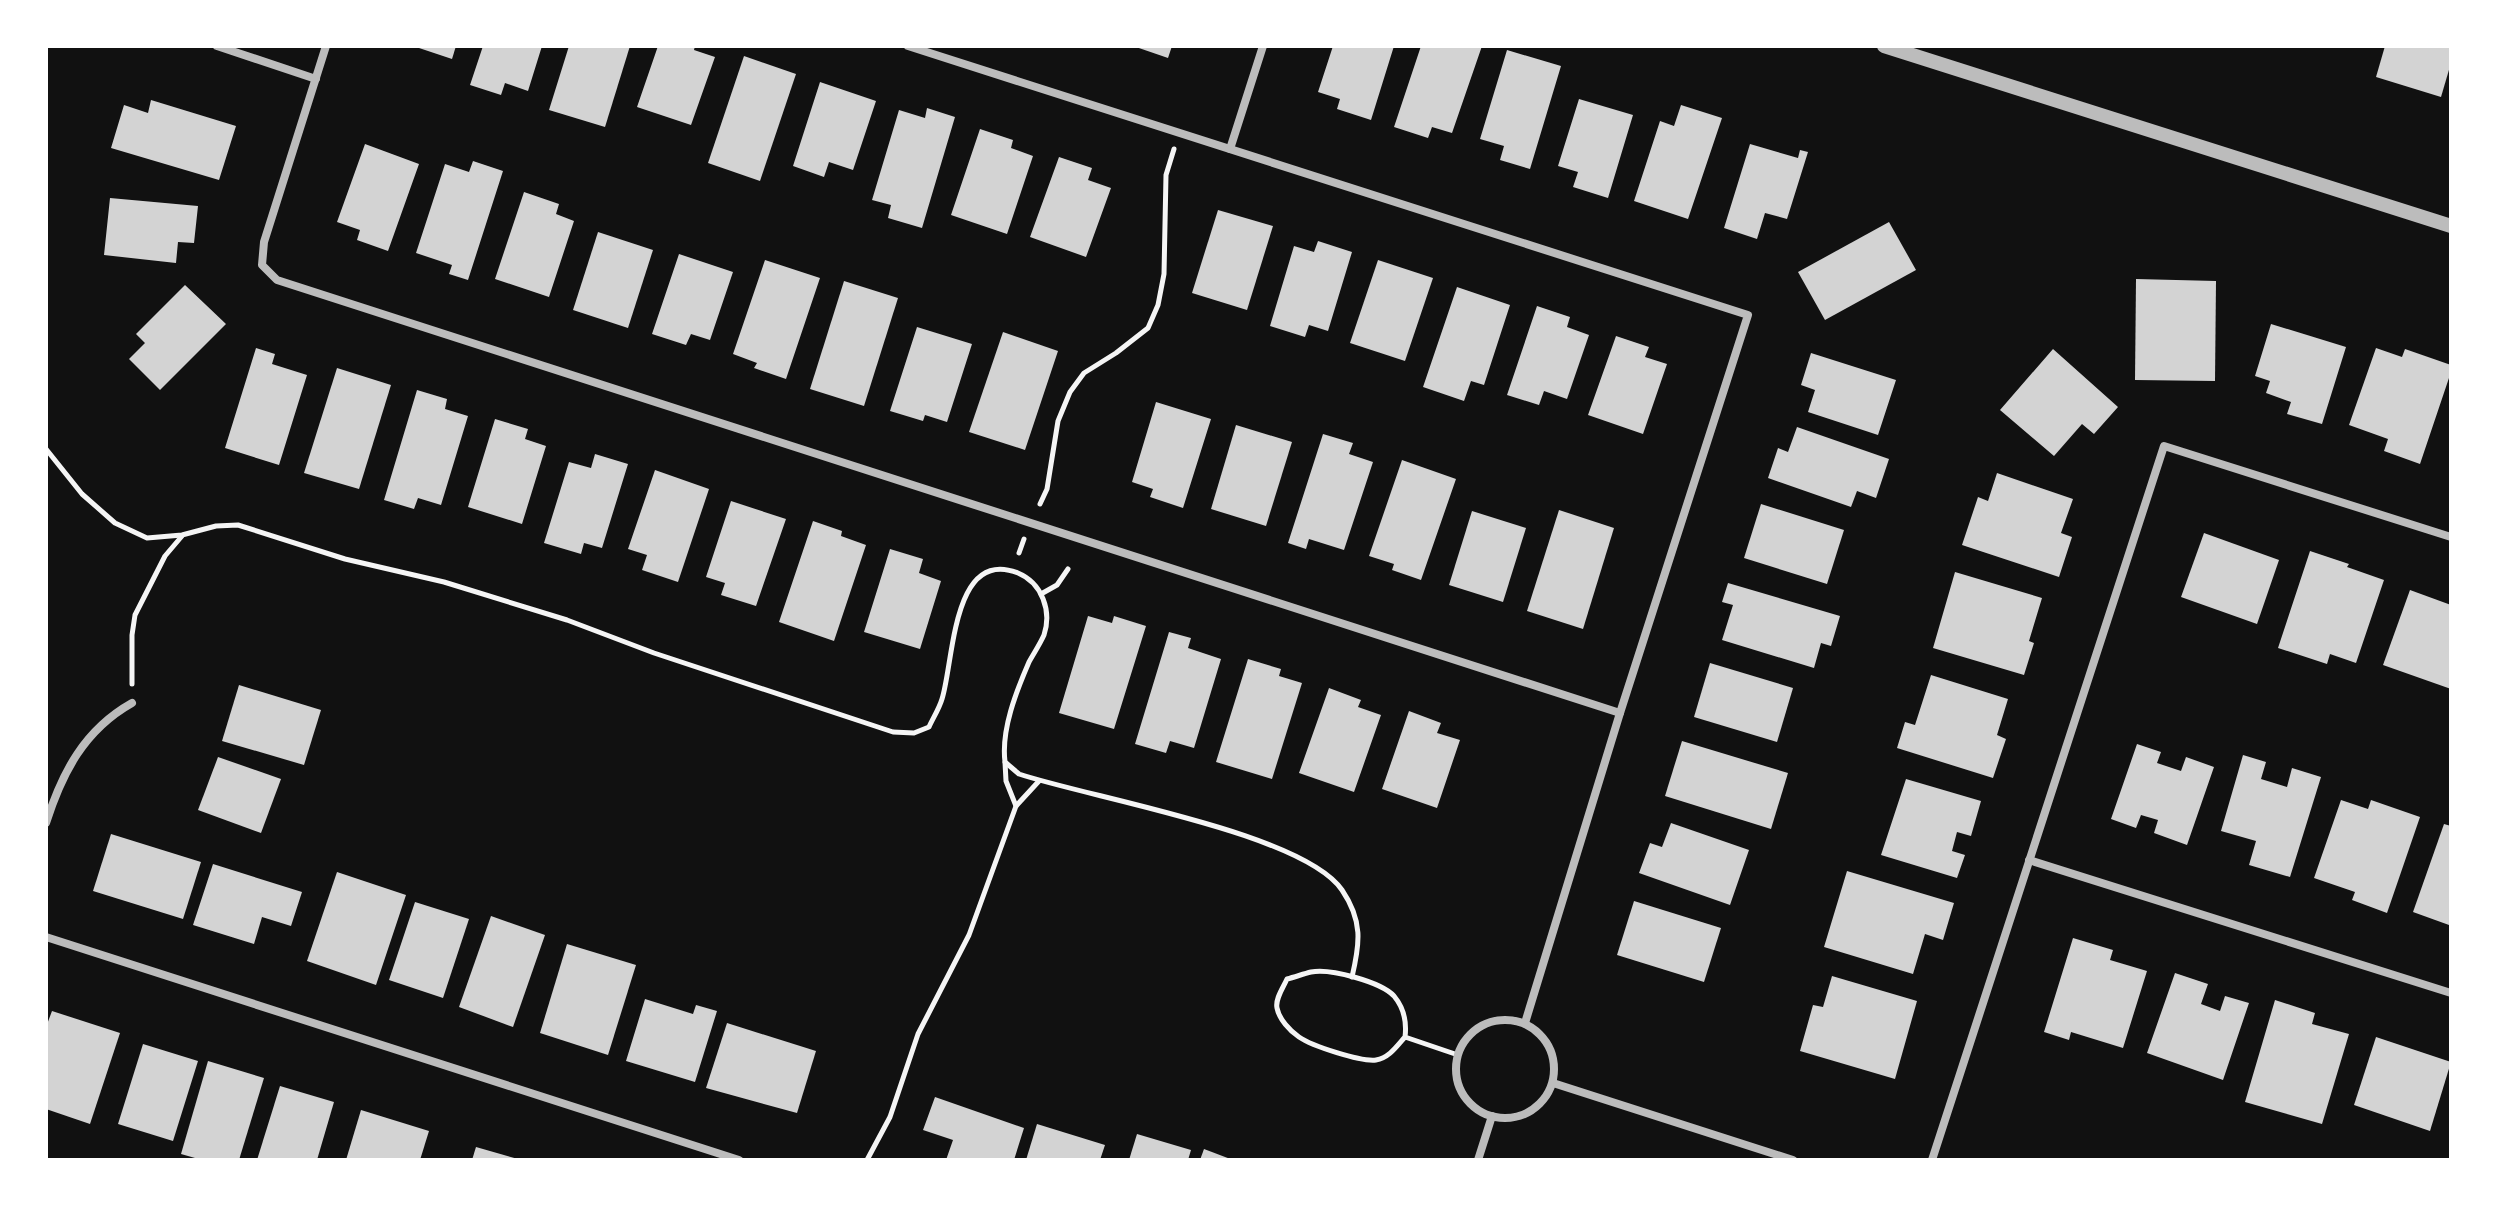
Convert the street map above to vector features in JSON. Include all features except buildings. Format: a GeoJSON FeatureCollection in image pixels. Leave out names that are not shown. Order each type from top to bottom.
{"type":"FeatureCollection","features":[{"type":"Feature","properties":{"kind":"street"},"geometry":{"type":"LineString","coordinates":[[217,46],[316,79]]}},
{"type":"Feature","properties":{"kind":"street"},"geometry":{"type":"LineString","coordinates":[[326,46],[264,242],[262,265],[277,280],[1620,713]]}},
{"type":"Feature","properties":{"kind":"street"},"geometry":{"type":"LineString","coordinates":[[908,46],[1748,315],[1620,713],[1525,1023]]}},
{"type":"Feature","properties":{"kind":"street"},"geometry":{"type":"LineString","coordinates":[[1230,149],[1263,46]]}},
{"type":"Feature","properties":{"kind":"street"},"geometry":{"type":"LineString","coordinates":[[1884,46],[2451,226]]}},
{"type":"Feature","properties":{"kind":"street"},"geometry":{"type":"LineString","coordinates":[[1932,1160],[2164,446],[2451,537]]}},
{"type":"Feature","properties":{"kind":"street"},"geometry":{"type":"LineString","coordinates":[[46,823],[57,790],[78,750],[102,723],[132,703]]}},
{"type":"Feature","properties":{"kind":"street"},"geometry":{"type":"LineString","coordinates":[[2029,860],[2451,993]]}},
{"type":"Feature","properties":{"kind":"street"},"geometry":{"type":"LineString","coordinates":[[46,937],[739,1160]]}},
{"type":"Feature","properties":{"kind":"street"},"geometry":{"type":"LineString","coordinates":[[1500,1019],[1525,1023],[1537,1030],[1549,1045],[1555,1063],[1553,1083],[1544,1100],[1529,1112],[1511,1118],[1492,1116],[1474,1107],[1462,1092],[1456,1074],[1458,1055],[1467,1038],[1481,1025],[1500,1019]]}},
{"type":"Feature","properties":{"kind":"street"},"geometry":{"type":"LineString","coordinates":[[1553,1083],[1793,1160]]}},
{"type":"Feature","properties":{"kind":"street"},"geometry":{"type":"LineString","coordinates":[[1478,1160],[1492,1116]]}},
{"type":"Feature","properties":{"kind":"path"},"geometry":{"type":"LineString","coordinates":[[1030,523],[1047,489],[1058,421],[1070,392],[1084,373],[1148,328],[1158,305],[1164,274],[1166,175],[1180,133]]}},
{"type":"Feature","properties":{"kind":"path"},"geometry":{"type":"LineString","coordinates":[[46,449],[82,494],[115,523],[147,538],[238,525],[345,559],[444,582],[567,620],[654,653],[893,732],[914,733],[929,727],[942,701],[963,602],[975,578],[995,569],[1019,574],[1038,587],[1046,607],[1044,633],[1014,703],[1003,744],[1006,781],[1016,806]]}},
{"type":"Feature","properties":{"kind":"path"},"geometry":{"type":"LineString","coordinates":[[132,703],[135,615],[165,556],[182,535]]}},
{"type":"Feature","properties":{"kind":"path"},"geometry":{"type":"LineString","coordinates":[[1041,594],[1057,585],[1068,569]]}},
{"type":"Feature","properties":{"kind":"path"},"geometry":{"type":"LineString","coordinates":[[1005,762],[1019,774],[1039,781],[1222,828],[1309,861],[1340,888],[1356,916],[1360,942],[1352,977]]}},
{"type":"Feature","properties":{"kind":"path"},"geometry":{"type":"LineString","coordinates":[[867,1160],[890,1117],[918,1034],[969,935],[1016,806],[1039,781]]}},
{"type":"Feature","properties":{"kind":"path"},"geometry":{"type":"LineString","coordinates":[[1313,971],[1352,977],[1391,993],[1403,1009],[1405,1037],[1391,1053],[1377,1060],[1356,1058],[1300,1038],[1284,1023],[1276,1007],[1287,979],[1313,971]]}},
{"type":"Feature","properties":{"kind":"path"},"geometry":{"type":"LineString","coordinates":[[1405,1037],[1458,1055]]}}]}
